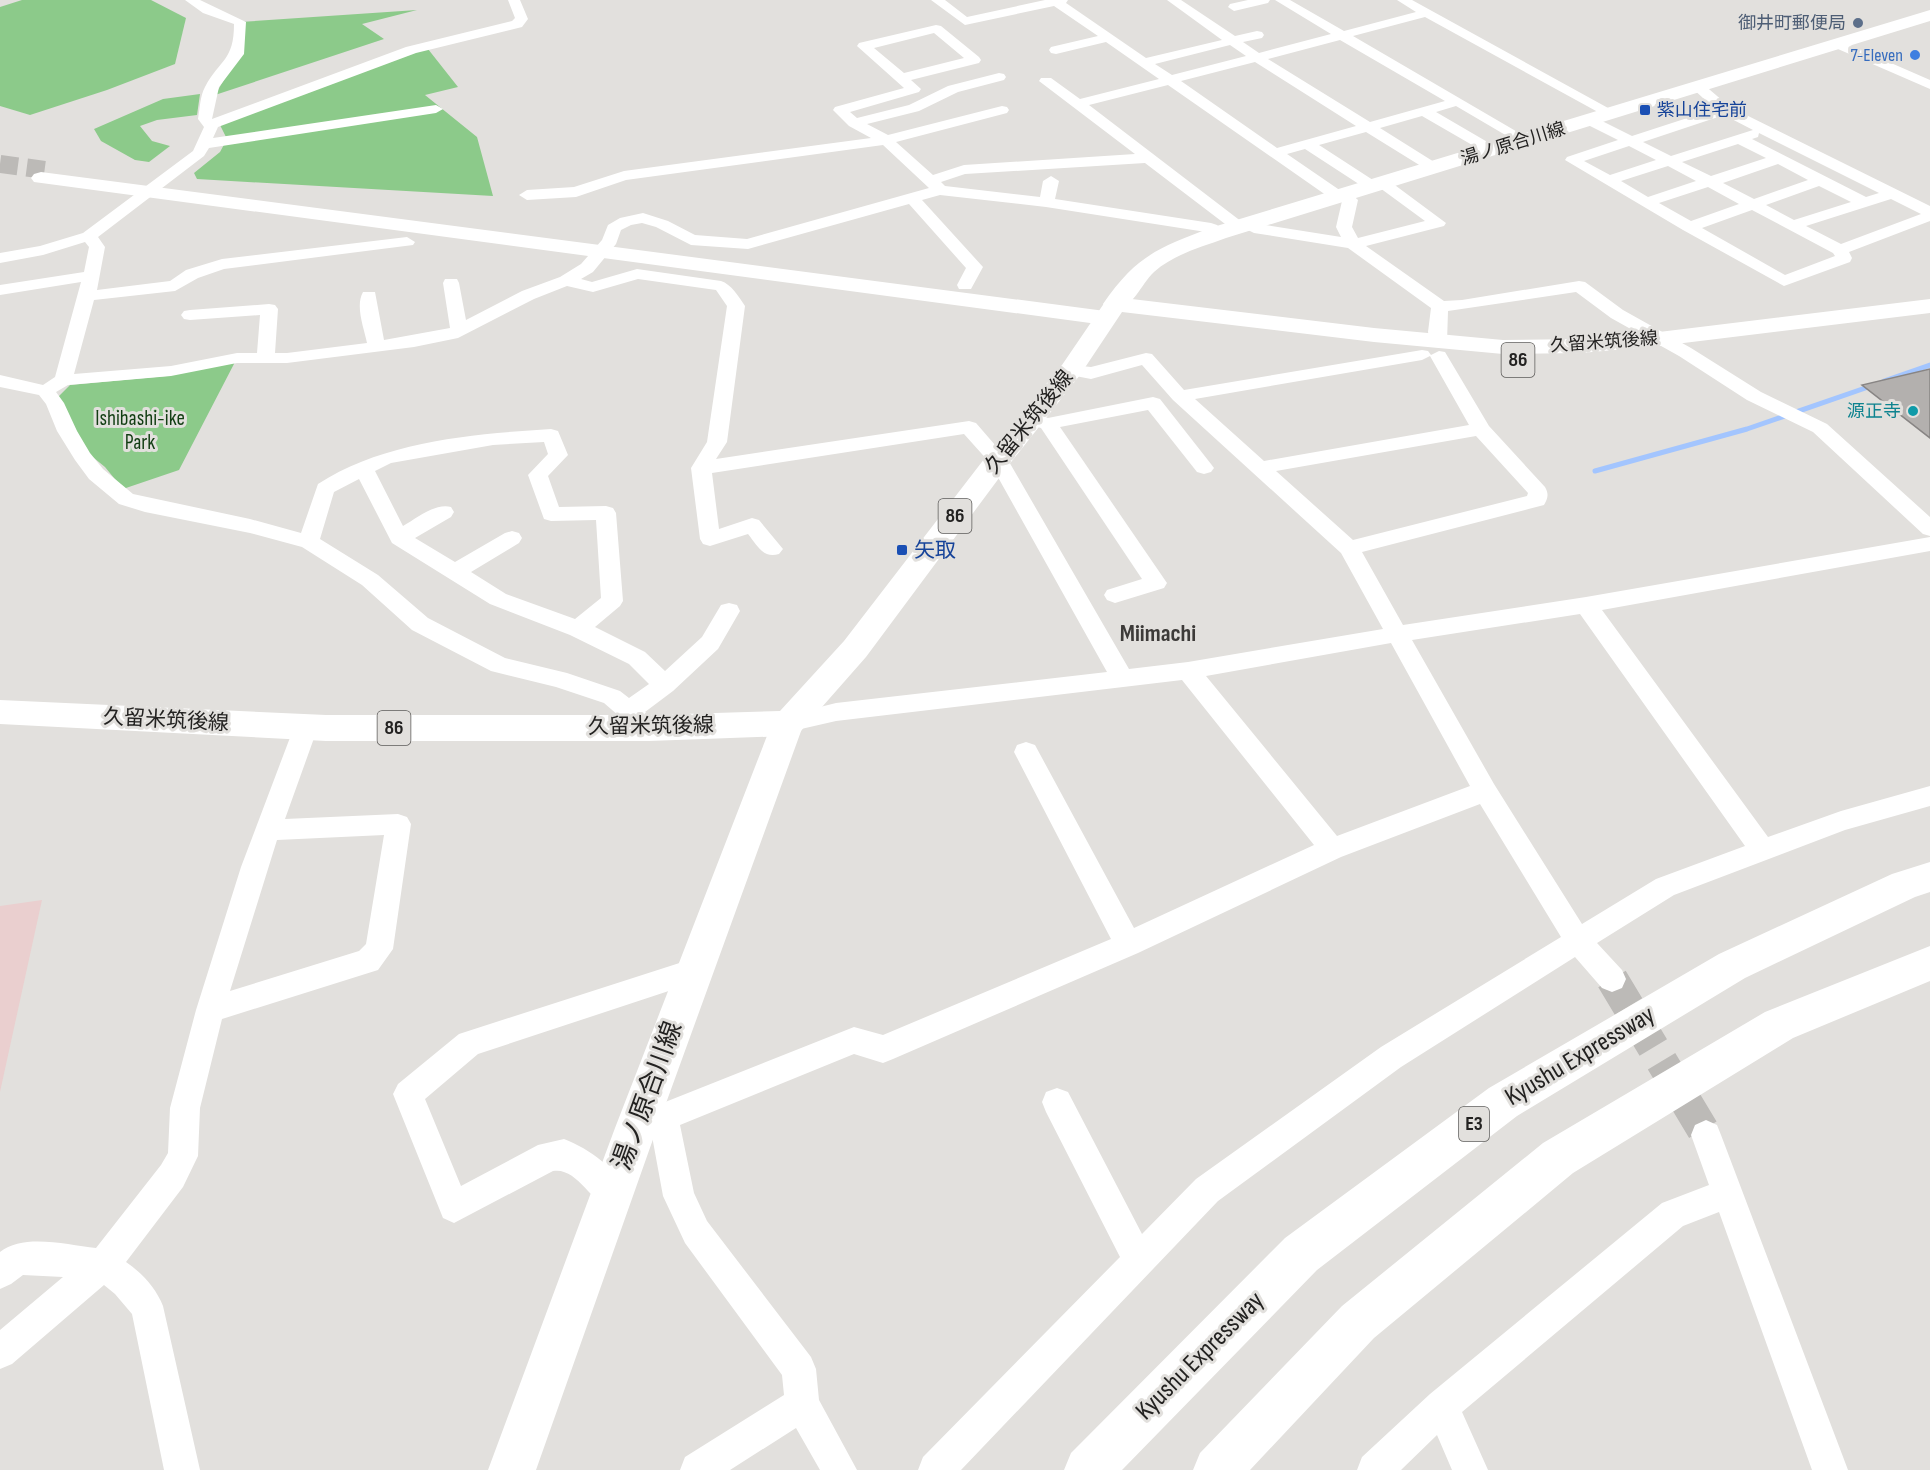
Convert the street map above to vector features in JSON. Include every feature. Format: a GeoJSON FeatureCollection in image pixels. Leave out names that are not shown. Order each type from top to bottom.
{"type":"FeatureCollection","features":[{"type":"Feature","properties":{"kind":"main road","name":"湯ノ原合川線"},"geometry":{"type":"LineString","coordinates":[[1110,310],[1146,267],[1167,253],[1218,232],[1591,121],[1930,15]]}},
{"type":"Feature","properties":{"kind":"main road","name":"久留米筑後線"},"geometry":{"type":"LineString","coordinates":[[1433,351],[1659,339],[1930,306]]}},
{"type":"Feature","properties":{"kind":"main road","name":"久留米筑後線"},"geometry":{"type":"LineString","coordinates":[[0,712],[306,727],[639,719],[788,723],[855,649],[998,460],[1039,422],[1110,310],[1310,344],[1579,361],[1685,352],[1930,320]]}},
{"type":"Feature","properties":{"kind":"main road","name":"湯ノ原合川線"},"geometry":{"type":"LineString","coordinates":[[512,1470],[612,1195],[650,1123],[695,970],[788,723]]}},
{"type":"Feature","properties":{"kind":"main road","name":"Kyushu Expressway"},"geometry":{"type":"LineString","coordinates":[[1088,1470],[1301,1254],[1503,1102],[1731,966],[1905,885],[1930,877]]}},
{"type":"Feature","properties":{"kind":"main road"},"geometry":{"type":"LineString","coordinates":[[1217,1470],[1358,1323],[1558,1158],[1779,1025],[1930,963]]}},
{"type":"Feature","properties":{"kind":"street"},"geometry":{"type":"LineString","coordinates":[[191,0],[207,10],[240,22],[241,41],[238,56],[211,88],[205,119],[206,123],[212,124],[411,50],[517,24],[522,20],[514,0]]}},
{"type":"Feature","properties":{"kind":"street"},"geometry":{"type":"LineString","coordinates":[[937,0],[965,21],[1057,0],[1108,38],[1275,153],[1350,200],[1344,227],[1353,244],[1440,306],[1462,305],[1579,286],[1617,314],[1685,352],[1754,396],[1821,428],[1930,529]]}},
{"type":"Feature","properties":{"kind":"street"},"geometry":{"type":"LineString","coordinates":[[1173,0],[1256,57],[1434,168]]}},
{"type":"Feature","properties":{"kind":"street"},"geometry":{"type":"LineString","coordinates":[[1234,7],[1264,0]]}},
{"type":"Feature","properties":{"kind":"street"},"geometry":{"type":"LineString","coordinates":[[1281,0],[1524,140]]}},
{"type":"Feature","properties":{"kind":"street"},"geometry":{"type":"LineString","coordinates":[[1403,0],[1612,114]]}},
{"type":"Feature","properties":{"kind":"street"},"geometry":{"type":"LineString","coordinates":[[1279,14],[1297,9]]}},
{"type":"Feature","properties":{"kind":"street"},"geometry":{"type":"LineString","coordinates":[[1078,104],[1428,13]]}},
{"type":"Feature","properties":{"kind":"street"},"geometry":{"type":"LineString","coordinates":[[1052,19],[1074,14]]}},
{"type":"Feature","properties":{"kind":"street"},"geometry":{"type":"LineString","coordinates":[[1215,28],[1233,24]]}},
{"type":"Feature","properties":{"kind":"street"},"geometry":{"type":"LineString","coordinates":[[901,78],[974,60],[936,29],[864,46],[901,78],[914,89],[840,110],[854,123],[886,140],[934,186],[1211,228],[1218,232]]}},
{"type":"Feature","properties":{"kind":"street"},"geometry":{"type":"LineString","coordinates":[[1145,62],[1257,34]]}},
{"type":"Feature","properties":{"kind":"street"},"geometry":{"type":"LineString","coordinates":[[1056,50],[1108,38]]}},
{"type":"Feature","properties":{"kind":"street"},"geometry":{"type":"LineString","coordinates":[[1836,43],[1930,85]]}},
{"type":"Feature","properties":{"kind":"street"},"geometry":{"type":"LineString","coordinates":[[854,123],[914,108],[953,89],[999,77]]}},
{"type":"Feature","properties":{"kind":"street"},"geometry":{"type":"LineString","coordinates":[[1046,81],[1148,158],[1244,225],[1353,244],[1438,223],[1309,145]]}},
{"type":"Feature","properties":{"kind":"street"},"geometry":{"type":"LineString","coordinates":[[1698,87],[1725,110],[1930,214]]}},
{"type":"Feature","properties":{"kind":"street"},"geometry":{"type":"LineString","coordinates":[[1275,153],[1456,102]]}},
{"type":"Feature","properties":{"kind":"street"},"geometry":{"type":"LineString","coordinates":[[205,144],[436,109]]}},
{"type":"Feature","properties":{"kind":"street"},"geometry":{"type":"LineString","coordinates":[[527,195],[576,192],[624,176],[886,140],[1002,110]]}},
{"type":"Feature","properties":{"kind":"street"},"geometry":{"type":"LineString","coordinates":[[1591,121],[1632,141],[1840,250],[1844,258],[1784,281],[1572,160],[1632,141],[1725,110]]}},
{"type":"Feature","properties":{"kind":"street"},"geometry":{"type":"LineString","coordinates":[[1424,111],[1491,150]]}},
{"type":"Feature","properties":{"kind":"street"},"geometry":{"type":"LineString","coordinates":[[0,258],[44,250],[89,236],[199,153],[212,124]]}},
{"type":"Feature","properties":{"kind":"street"},"geometry":{"type":"LineString","coordinates":[[1610,180],[1766,130]]}},
{"type":"Feature","properties":{"kind":"street"},"geometry":{"type":"LineString","coordinates":[[1740,139],[1865,203]]}},
{"type":"Feature","properties":{"kind":"street"},"geometry":{"type":"LineString","coordinates":[[45,391],[63,380],[171,371],[227,360],[287,358],[377,347],[414,342],[459,331],[528,295],[566,280],[587,268],[606,246],[615,228],[626,221],[643,218],[662,224],[691,240],[748,244],[912,198],[964,170],[1148,158]]}},
{"type":"Feature","properties":{"kind":"street"},"geometry":{"type":"LineString","coordinates":[[1648,202],[1779,159]]}},
{"type":"Feature","properties":{"kind":"street"},"geometry":{"type":"LineString","coordinates":[[47,175],[1110,310]]}},
{"type":"Feature","properties":{"kind":"street"},"geometry":{"type":"LineString","coordinates":[[1689,226],[1821,180]]}},
{"type":"Feature","properties":{"kind":"street"},"geometry":{"type":"LineString","coordinates":[[1046,202],[1051,181]]}},
{"type":"Feature","properties":{"kind":"street"},"geometry":{"type":"LineString","coordinates":[[1793,225],[1892,193]]}},
{"type":"Feature","properties":{"kind":"street"},"geometry":{"type":"LineString","coordinates":[[912,198],[975,267],[965,285]]}},
{"type":"Feature","properties":{"kind":"street"},"geometry":{"type":"LineString","coordinates":[[1840,250],[1930,214]]}},
{"type":"Feature","properties":{"kind":"street"},"geometry":{"type":"LineString","coordinates":[[63,380],[87,296],[97,247],[89,236]]}},
{"type":"Feature","properties":{"kind":"street"},"geometry":{"type":"LineString","coordinates":[[87,296],[175,286],[192,274],[222,264],[407,242]]}},
{"type":"Feature","properties":{"kind":"street"},"geometry":{"type":"LineString","coordinates":[[606,246],[965,285],[1110,310]]}},
{"type":"Feature","properties":{"kind":"street"},"geometry":{"type":"LineString","coordinates":[[566,280],[593,287],[637,274],[721,286],[736,306],[717,442],[701,468],[710,539],[752,525],[772,549]]}},
{"type":"Feature","properties":{"kind":"street"},"geometry":{"type":"LineString","coordinates":[[0,290],[90,276]]}},
{"type":"Feature","properties":{"kind":"street"},"geometry":{"type":"LineString","coordinates":[[451,283],[459,331]]}},
{"type":"Feature","properties":{"kind":"street"},"geometry":{"type":"LineString","coordinates":[[369,297],[369,314],[377,347]]}},
{"type":"Feature","properties":{"kind":"street"},"geometry":{"type":"LineString","coordinates":[[1349,548],[1537,500],[1538,492],[1481,429],[1433,351],[1440,306]]}},
{"type":"Feature","properties":{"kind":"street"},"geometry":{"type":"LineString","coordinates":[[190,315],[269,309],[266,358]]}},
{"type":"Feature","properties":{"kind":"street"},"geometry":{"type":"LineString","coordinates":[[1180,396],[1433,351]]}},
{"type":"Feature","properties":{"kind":"street"},"geometry":{"type":"LineString","coordinates":[[1071,370],[1091,373],[1146,358],[1180,396],[1349,548],[1485,791],[1577,940],[1612,979]]}},
{"type":"Feature","properties":{"kind":"street"},"geometry":{"type":"LineString","coordinates":[[0,381],[45,391],[55,403],[67,432],[82,456],[96,474],[126,499],[145,505],[250,526],[309,542],[370,580],[420,624],[499,665],[559,679],[612,697],[639,719],[665,685],[710,643],[729,611]]}},
{"type":"Feature","properties":{"kind":"street"},"geometry":{"type":"LineString","coordinates":[[1115,595],[1156,583],[1039,422],[1153,403],[1204,468]]}},
{"type":"Feature","properties":{"kind":"street"},"geometry":{"type":"LineString","coordinates":[[701,468],[969,427],[998,460],[1123,679]]}},
{"type":"Feature","properties":{"kind":"street"},"geometry":{"type":"LineString","coordinates":[[1260,468],[1481,429]]}},
{"type":"Feature","properties":{"kind":"street"},"geometry":{"type":"LineString","coordinates":[[309,542],[325,489],[363,468],[386,458],[440,448],[493,439],[551,435],[558,455],[538,475],[551,514],[606,513],[612,601],[578,630]]}},
{"type":"Feature","properties":{"kind":"street"},"geometry":{"type":"LineString","coordinates":[[363,468],[399,538],[498,599],[578,630],[637,658],[665,685]]}},
{"type":"Feature","properties":{"kind":"street"},"geometry":{"type":"LineString","coordinates":[[399,538],[444,512]]}},
{"type":"Feature","properties":{"kind":"street"},"geometry":{"type":"LineString","coordinates":[[454,572],[512,538]]}},
{"type":"Feature","properties":{"kind":"street"},"geometry":{"type":"LineString","coordinates":[[788,723],[836,712],[1188,671],[1398,634],[1586,605],[1930,544]]}},
{"type":"Feature","properties":{"kind":"street"},"geometry":{"type":"LineString","coordinates":[[1586,605],[1763,850]]}},
{"type":"Feature","properties":{"kind":"street"},"geometry":{"type":"LineString","coordinates":[[1188,671],[1332,849]]}},
{"type":"Feature","properties":{"kind":"street"},"geometry":{"type":"LineString","coordinates":[[0,1352],[103,1265],[172,1176],[183,1156],[185,1108],[210,1010],[254,867],[306,727]]}},
{"type":"Feature","properties":{"kind":"street"},"geometry":{"type":"LineString","coordinates":[[1026,752],[1128,944]]}},
{"type":"Feature","properties":{"kind":"street"},"geometry":{"type":"LineString","coordinates":[[839,1470],[802,1404],[799,1369],[696,1232],[650,1123],[854,1040],[883,1049],[1128,944],[1332,849],[1485,791]]}},
{"type":"Feature","properties":{"kind":"street"},"geometry":{"type":"LineString","coordinates":[[936,1470],[1207,1190],[1391,1057],[1665,887],[1841,821],[1930,796]]}},
{"type":"Feature","properties":{"kind":"street"},"geometry":{"type":"LineString","coordinates":[[210,1010],[368,961],[379,949],[398,824],[269,830]]}},
{"type":"Feature","properties":{"kind":"street"},"geometry":{"type":"LineString","coordinates":[[612,1195],[584,1166],[564,1154],[549,1156],[454,1207],[408,1094],[469,1044],[695,970]]}},
{"type":"Feature","properties":{"kind":"street"},"geometry":{"type":"LineString","coordinates":[[1057,1102],[1139,1260]]}},
{"type":"Feature","properties":{"kind":"street"},"geometry":{"type":"LineString","coordinates":[[1706,1135],[1830,1470]]}},
{"type":"Feature","properties":{"kind":"street"},"geometry":{"type":"LineString","coordinates":[[1375,1470],[1442,1406],[1673,1214],[1729,1193]]}},
{"type":"Feature","properties":{"kind":"street"},"geometry":{"type":"LineString","coordinates":[[0,1273],[16,1260],[34,1258],[103,1265],[127,1282],[147,1306],[182,1470]]}},
{"type":"Feature","properties":{"kind":"street"},"geometry":{"type":"LineString","coordinates":[[698,1470],[802,1404]]}},
{"type":"Feature","properties":{"kind":"street"},"geometry":{"type":"LineString","coordinates":[[1442,1406],[1470,1470]]}},
{"type":"Feature","properties":{"kind":"shaded area"},"geometry":{"type":"Polygon","coordinates":[[[42,900],[0,1092],[0,906],[42,900]]]}},
{"type":"Feature","properties":{"kind":"green space"},"geometry":{"type":"Polygon","coordinates":[[[22,0],[151,0],[186,18],[175,64],[107,90],[30,115],[0,106],[0,7],[22,0]]]}},
{"type":"Feature","properties":{"kind":"green space"},"geometry":{"type":"Polygon","coordinates":[[[417,10],[362,24],[384,39],[215,95],[238,56],[240,22],[417,10]]]}},
{"type":"Feature","properties":{"kind":"green space"},"geometry":{"type":"Polygon","coordinates":[[[428,49],[458,87],[425,95],[477,137],[493,196],[197,179],[194,173],[220,152],[227,139],[220,125],[405,52],[428,49]]]}},
{"type":"Feature","properties":{"kind":"green space"},"geometry":{"type":"Polygon","coordinates":[[[200,94],[197,115],[157,120],[140,126],[152,141],[170,146],[149,162],[135,160],[101,141],[94,129],[163,99],[200,94]]]}},
{"type":"Feature","properties":{"kind":"green space","name":"Ishibashi-ike Park"},"geometry":{"type":"Polygon","coordinates":[[[235,362],[179,470],[123,489],[105,467],[89,454],[58,397],[70,385],[167,376],[235,362]]]}},
{"type":"Feature","properties":{"kind":"building","name":"源正寺"},"geometry":{"type":"Polygon","coordinates":[[[1930,369],[1930,438],[1862,385],[1930,369]]]}},
{"type":"Feature","properties":{"kind":"waterway"},"geometry":{"type":"LineString","coordinates":[[1884,381],[1930,365]]}},
{"type":"Feature","properties":{"kind":"waterway"},"geometry":{"type":"LineString","coordinates":[[1595,471],[1747,429],[1874,385]]}},
{"type":"Feature","properties":{"kind":"tunnel"},"geometry":{"type":"LineString","coordinates":[[0,164],[53,171]]}},
{"type":"Feature","properties":{"kind":"tunnel"},"geometry":{"type":"LineString","coordinates":[[1612,979],[1706,1135]]}},
{"type":"Feature","properties":{"kind":"place","name":"御井町郵便局"},"geometry":{"type":"Point","coordinates":[1858,23]}},
{"type":"Feature","properties":{"kind":"place","name":"7-Eleven"},"geometry":{"type":"Point","coordinates":[1915,55]}},
{"type":"Feature","properties":{"kind":"place","name":"紫山住宅前"},"geometry":{"type":"Point","coordinates":[1645,110]}},
{"type":"Feature","properties":{"kind":"place","name":"源正寺"},"geometry":{"type":"Point","coordinates":[1913,411]}},
{"type":"Feature","properties":{"kind":"place","name":"矢取"},"geometry":{"type":"Point","coordinates":[902,550]}},
{"type":"Feature","properties":{"kind":"district","name":"Miimachi"},"geometry":{"type":"Point","coordinates":[1158,633]}}]}
